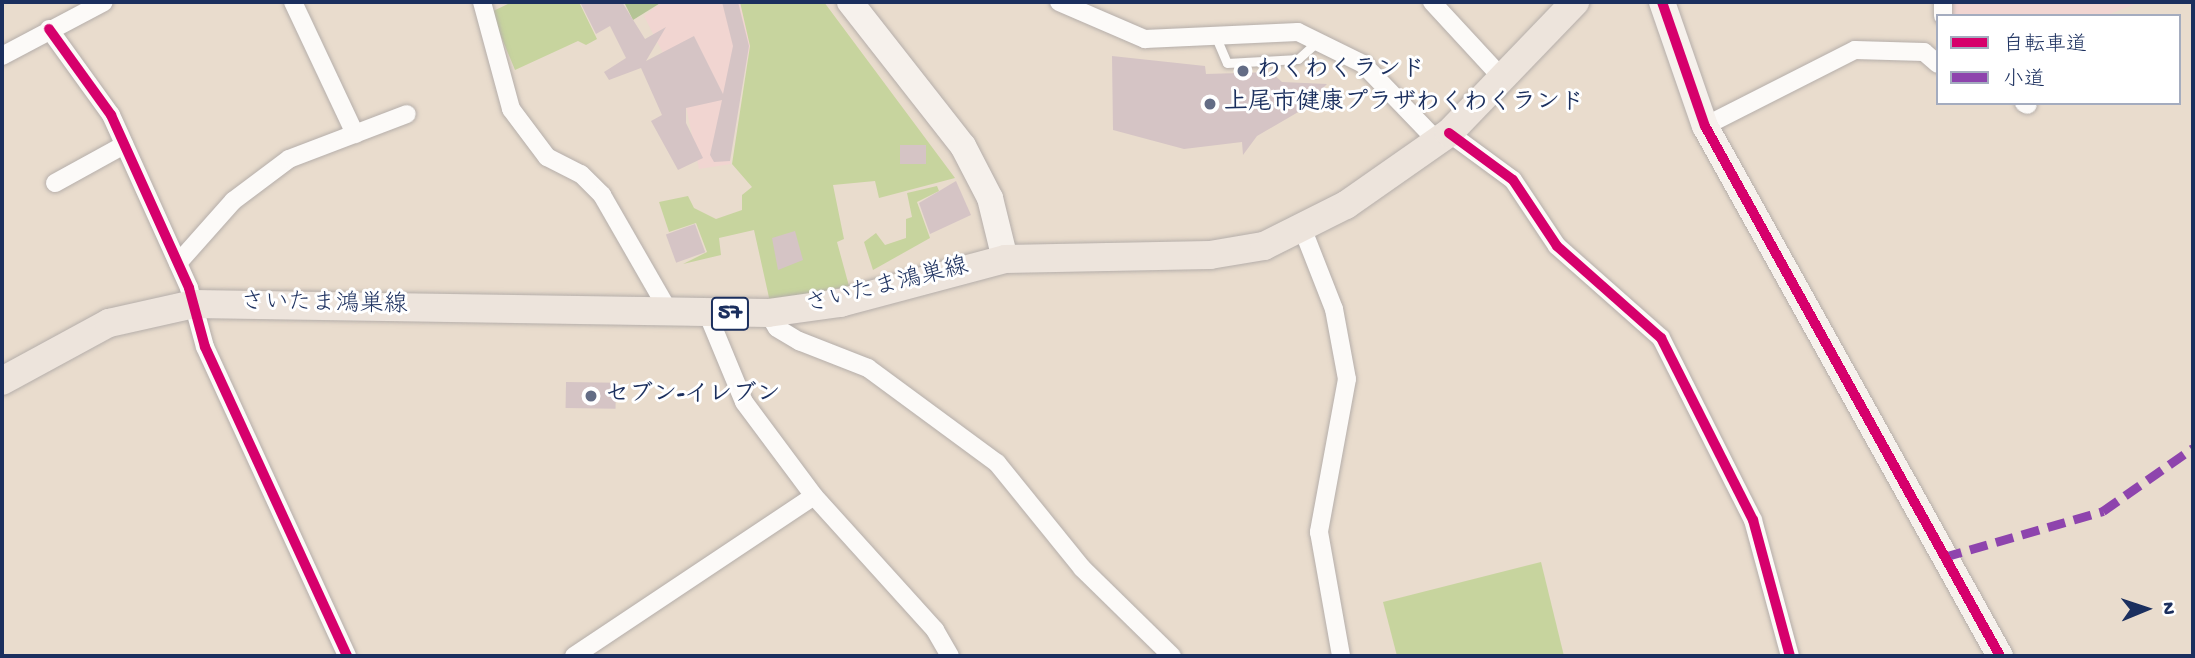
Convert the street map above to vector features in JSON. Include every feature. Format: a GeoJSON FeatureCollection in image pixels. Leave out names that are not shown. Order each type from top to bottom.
{"type":"FeatureCollection","features":[{"type":"Feature","properties":{"kind":"main road","name":"さいたま鴻巣線"},"geometry":{"type":"LineString","coordinates":[[2,381],[109,323],[194,304],[671,316],[768,313],[839,303],[1005,259],[1210,255],[1264,246],[1303,230],[1443,138],[1504,80],[1575,2]]}},
{"type":"Feature","properties":{"kind":"street"},"geometry":{"type":"LineString","coordinates":[[2,56],[104,2]]}},
{"type":"Feature","properties":{"kind":"street"},"geometry":{"type":"LineString","coordinates":[[293,2],[355,134]]}},
{"type":"Feature","properties":{"kind":"street"},"geometry":{"type":"LineString","coordinates":[[482,2],[511,108],[547,157],[581,174],[602,195],[671,316]]}},
{"type":"Feature","properties":{"kind":"street"},"geometry":{"type":"LineString","coordinates":[[850,2],[963,146],[990,198],[1005,259]]}},
{"type":"Feature","properties":{"kind":"street"},"geometry":{"type":"LineString","coordinates":[[1059,2],[1145,39],[1284,28],[1319,39],[1363,64],[1443,138],[1513,180],[1557,246],[1661,338],[1753,520],[1790,656]]}},
{"type":"Feature","properties":{"kind":"street"},"geometry":{"type":"LineString","coordinates":[[1432,2],[1504,80]]}},
{"type":"Feature","properties":{"kind":"street"},"geometry":{"type":"LineString","coordinates":[[1662,2],[1705,126],[2000,656]]}},
{"type":"Feature","properties":{"kind":"street"},"geometry":{"type":"LineString","coordinates":[[49,29],[90,81],[124,145],[178,263],[194,304],[205,347],[347,656]]}},
{"type":"Feature","properties":{"kind":"street"},"geometry":{"type":"LineString","coordinates":[[1705,126],[1855,50],[1935,56]]}},
{"type":"Feature","properties":{"kind":"street"},"geometry":{"type":"LineString","coordinates":[[178,263],[233,201],[289,159],[407,114]]}},
{"type":"Feature","properties":{"kind":"street"},"geometry":{"type":"LineString","coordinates":[[55,183],[124,145]]}},
{"type":"Feature","properties":{"kind":"street"},"geometry":{"type":"LineString","coordinates":[[1303,230],[1334,309],[1347,379],[1319,532],[1341,656]]}},
{"type":"Feature","properties":{"kind":"street"},"geometry":{"type":"LineString","coordinates":[[768,313],[777,328],[799,341],[888,381],[997,463],[1039,520],[1172,656]]}},
{"type":"Feature","properties":{"kind":"street"},"geometry":{"type":"LineString","coordinates":[[708,315],[744,402],[814,496],[935,630],[950,656]]}},
{"type":"Feature","properties":{"kind":"street"},"geometry":{"type":"LineString","coordinates":[[574,656],[814,496]]}},
{"type":"Feature","properties":{"kind":"lane"},"geometry":{"type":"LineString","coordinates":[[1215,35],[1227,63],[1298,59],[1319,39]]}},
{"type":"Feature","properties":{"kind":"shaded area"},"geometry":{"type":"Polygon","coordinates":[[[662,2],[740,2],[750,46],[729,141],[731,164],[699,169],[683,92],[644,16],[662,2]]]}},
{"type":"Feature","properties":{"kind":"shaded area"},"geometry":{"type":"Polygon","coordinates":[[[1949,2],[2140,2],[2110,14],[1948,14],[1949,2]]]}},
{"type":"Feature","properties":{"kind":"green space"},"geometry":{"type":"Polygon","coordinates":[[[512,2],[579,2],[597,39],[586,45],[578,41],[515,70],[491,12],[512,2]]]}},
{"type":"Feature","properties":{"kind":"green space"},"geometry":{"type":"Polygon","coordinates":[[[624,2],[662,2],[633,20],[624,2]]]}},
{"type":"Feature","properties":{"kind":"green space"},"geometry":{"type":"Polygon","coordinates":[[[740,2],[824,2],[955,178],[879,198],[875,181],[833,185],[844,239],[837,242],[849,286],[770,302],[754,230],[719,238],[721,255],[683,264],[707,252],[696,223],[669,232],[659,202],[688,196],[694,208],[716,219],[742,210],[742,195],[752,187],[732,164],[750,46],[740,2]]]}},
{"type":"Feature","properties":{"kind":"green space"},"geometry":{"type":"Polygon","coordinates":[[[937,186],[939,191],[917,202],[930,238],[873,270],[864,242],[876,233],[885,245],[906,238],[906,219],[912,217],[907,193],[937,186]]]}},
{"type":"Feature","properties":{"kind":"green space"},"geometry":{"type":"Polygon","coordinates":[[[1541,562],[1564,656],[1397,656],[1383,602],[1541,562]]]}},
{"type":"Feature","properties":{"kind":"building"},"geometry":{"type":"Polygon","coordinates":[[[580,2],[622,2],[645,39],[666,27],[646,61],[694,36],[723,94],[733,46],[722,2],[738,2],[749,46],[730,161],[714,162],[710,155],[722,100],[686,108],[686,123],[703,158],[678,170],[651,121],[662,115],[641,68],[609,80],[604,72],[626,58],[610,26],[596,34],[580,2]]]}},
{"type":"Feature","properties":{"kind":"building","name":"上尾市健康プラザわくわくランド"},"geometry":{"type":"Polygon","coordinates":[[[1112,56],[1205,66],[1206,74],[1271,72],[1282,82],[1327,84],[1300,111],[1257,136],[1243,155],[1242,142],[1184,149],[1113,130],[1112,56]]]}},
{"type":"Feature","properties":{"kind":"building"},"geometry":{"type":"Polygon","coordinates":[[[900,145],[926,145],[926,164],[900,164],[900,145]]]}},
{"type":"Feature","properties":{"kind":"building"},"geometry":{"type":"Polygon","coordinates":[[[956,181],[971,215],[930,234],[919,203],[956,181]]]}},
{"type":"Feature","properties":{"kind":"building"},"geometry":{"type":"Polygon","coordinates":[[[695,224],[705,252],[676,263],[666,235],[695,224]]]}},
{"type":"Feature","properties":{"kind":"building"},"geometry":{"type":"Polygon","coordinates":[[[795,231],[803,260],[778,270],[772,238],[795,231]]]}},
{"type":"Feature","properties":{"kind":"building"},"geometry":{"type":"Polygon","coordinates":[[[566,382],[616,383],[616,409],[566,408],[566,382]]]}},
{"type":"Feature","properties":{"kind":"marked path"},"geometry":{"type":"LineString","coordinates":[[1944,557],[2103,511],[2193,448]]}},
{"type":"Feature","properties":{"kind":"cycle path"},"geometry":{"type":"LineString","coordinates":[[1662,2],[1705,126],[2000,656]]}},
{"type":"Feature","properties":{"kind":"cycle path"},"geometry":{"type":"LineString","coordinates":[[49,29],[111,115],[189,288],[205,347],[347,656]]}},
{"type":"Feature","properties":{"kind":"cycle path"},"geometry":{"type":"LineString","coordinates":[[1449,133],[1513,180],[1557,246],[1661,338],[1753,520],[1790,656]]}},
{"type":"Feature","properties":{"kind":"place","name":"わくわくランド"},"geometry":{"type":"Point","coordinates":[1243,71]}},
{"type":"Feature","properties":{"kind":"place","name":"上尾市健康プラザわくわくランド"},"geometry":{"type":"Point","coordinates":[1210,104]}},
{"type":"Feature","properties":{"kind":"place","name":"セブン-イレブン"},"geometry":{"type":"Point","coordinates":[591,396]}}]}
